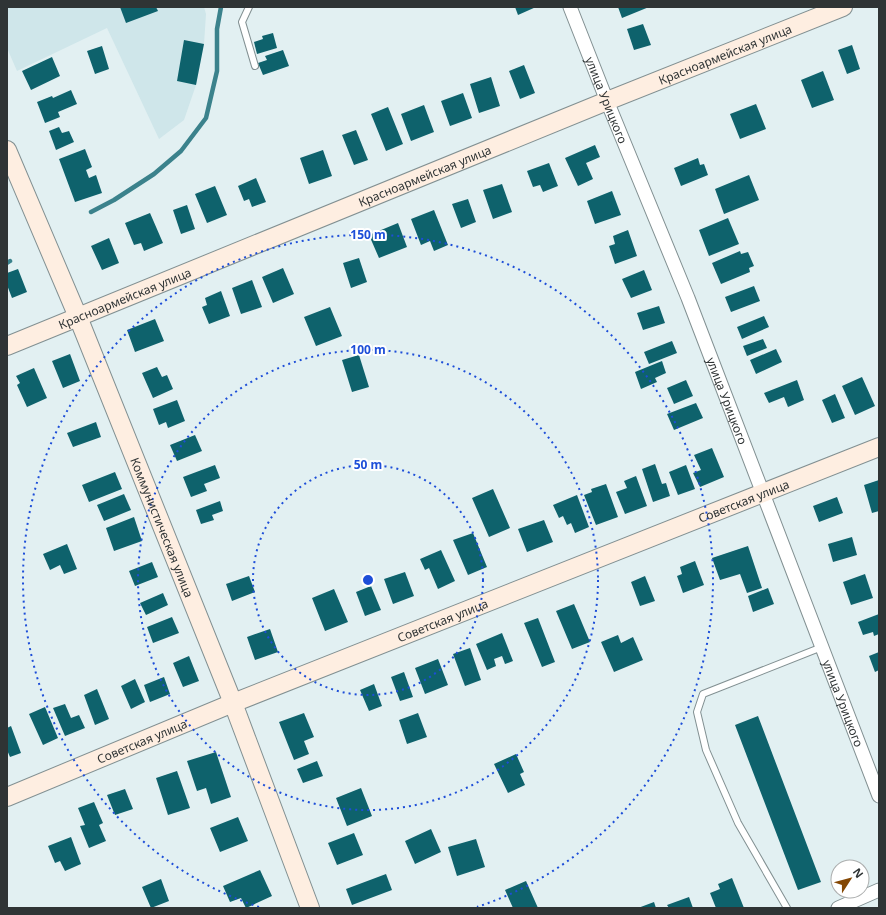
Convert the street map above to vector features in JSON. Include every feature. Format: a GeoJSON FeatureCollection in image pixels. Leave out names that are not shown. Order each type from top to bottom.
{"type":"FeatureCollection","features":[{"type":"Feature","properties":{"kind":"street","name":"улица Урицкого"},"geometry":{"type":"LineString","coordinates":[[570,7],[688,298],[879,796]]}},
{"type":"Feature","properties":{"kind":"street","name":"Красноармейская улица"},"geometry":{"type":"LineString","coordinates":[[7,346],[607,101],[843,7]]}},
{"type":"Feature","properties":{"kind":"street","name":"Коммунистическая улица"},"geometry":{"type":"LineString","coordinates":[[7,150],[78,317],[233,703],[310,908]]}},
{"type":"Feature","properties":{"kind":"street","name":"Советская улица"},"geometry":{"type":"LineString","coordinates":[[7,797],[233,703],[879,447]]}},
{"type":"Feature","properties":{"kind":"street"},"geometry":{"type":"LineString","coordinates":[[838,908],[879,890]]}},
{"type":"Feature","properties":{"kind":"lane"},"geometry":{"type":"LineString","coordinates":[[248,7],[242,22],[255,66]]}},
{"type":"Feature","properties":{"kind":"lane"},"geometry":{"type":"LineString","coordinates":[[787,908],[738,823],[706,750],[697,712],[703,694],[822,647]]}},
{"type":"Feature","properties":{"kind":"shaded area"},"geometry":{"type":"Polygon","coordinates":[[[7,7],[204,7],[206,14],[204,44],[196,85],[184,120],[159,139],[107,28],[17,71],[7,48],[7,7]]]}},
{"type":"Feature","properties":{"kind":"building"},"geometry":{"type":"Polygon","coordinates":[[[120,7],[156,7],[158,11],[126,23],[120,7]]]}},
{"type":"Feature","properties":{"kind":"building"},"geometry":{"type":"Polygon","coordinates":[[[515,7],[536,7],[518,15],[515,7]]]}},
{"type":"Feature","properties":{"kind":"building"},"geometry":{"type":"Polygon","coordinates":[[[618,7],[649,7],[622,18],[618,7]]]}},
{"type":"Feature","properties":{"kind":"building"},"geometry":{"type":"Polygon","coordinates":[[[643,24],[651,45],[634,50],[627,29],[643,24]]]}},
{"type":"Feature","properties":{"kind":"building"},"geometry":{"type":"Polygon","coordinates":[[[273,33],[277,48],[257,54],[254,42],[263,39],[262,36],[273,33]]]}},
{"type":"Feature","properties":{"kind":"building"},"geometry":{"type":"Polygon","coordinates":[[[184,40],[204,44],[196,85],[177,81],[184,40]]]}},
{"type":"Feature","properties":{"kind":"building"},"geometry":{"type":"Polygon","coordinates":[[[852,45],[860,69],[847,74],[838,50],[852,45]]]}},
{"type":"Feature","properties":{"kind":"building"},"geometry":{"type":"Polygon","coordinates":[[[102,46],[109,69],[95,74],[87,51],[102,46]]]}},
{"type":"Feature","properties":{"kind":"building"},"geometry":{"type":"Polygon","coordinates":[[[283,50],[289,66],[263,75],[258,63],[267,60],[265,56],[283,50]]]}},
{"type":"Feature","properties":{"kind":"building"},"geometry":{"type":"Polygon","coordinates":[[[52,57],[60,76],[31,90],[22,71],[52,57]]]}},
{"type":"Feature","properties":{"kind":"building"},"geometry":{"type":"Polygon","coordinates":[[[524,65],[535,93],[520,99],[509,71],[524,65]]]}},
{"type":"Feature","properties":{"kind":"building"},"geometry":{"type":"Polygon","coordinates":[[[823,71],[834,100],[812,108],[801,80],[823,71]]]}},
{"type":"Feature","properties":{"kind":"building"},"geometry":{"type":"Polygon","coordinates":[[[491,77],[500,106],[479,113],[470,84],[491,77]]]}},
{"type":"Feature","properties":{"kind":"building"},"geometry":{"type":"Polygon","coordinates":[[[71,90],[77,104],[58,112],[60,117],[45,123],[37,102],[52,96],[53,98],[71,90]]]}},
{"type":"Feature","properties":{"kind":"building"},"geometry":{"type":"Polygon","coordinates":[[[463,93],[472,118],[450,126],[441,101],[463,93]]]}},
{"type":"Feature","properties":{"kind":"building"},"geometry":{"type":"Polygon","coordinates":[[[756,104],[766,129],[740,139],[730,114],[756,104]]]}},
{"type":"Feature","properties":{"kind":"building"},"geometry":{"type":"Polygon","coordinates":[[[424,105],[434,132],[411,141],[401,114],[424,105]]]}},
{"type":"Feature","properties":{"kind":"building"},"geometry":{"type":"Polygon","coordinates":[[[388,107],[403,144],[386,151],[371,114],[388,107]]]}},
{"type":"Feature","properties":{"kind":"building"},"geometry":{"type":"Polygon","coordinates":[[[59,127],[62,133],[69,131],[74,142],[56,150],[49,131],[59,127]]]}},
{"type":"Feature","properties":{"kind":"building"},"geometry":{"type":"Polygon","coordinates":[[[356,130],[368,160],[354,165],[342,135],[356,130]]]}},
{"type":"Feature","properties":{"kind":"building"},"geometry":{"type":"Polygon","coordinates":[[[595,145],[600,157],[586,163],[593,179],[578,186],[565,158],[595,145]]]}},
{"type":"Feature","properties":{"kind":"building"},"geometry":{"type":"Polygon","coordinates":[[[85,149],[92,167],[86,170],[89,178],[96,175],[102,193],[75,202],[59,159],[85,149]]]}},
{"type":"Feature","properties":{"kind":"building"},"geometry":{"type":"Polygon","coordinates":[[[323,150],[332,176],[309,184],[300,158],[323,150]]]}},
{"type":"Feature","properties":{"kind":"building"},"geometry":{"type":"Polygon","coordinates":[[[698,158],[700,165],[704,164],[708,175],[681,186],[674,168],[698,158]]]}},
{"type":"Feature","properties":{"kind":"building"},"geometry":{"type":"Polygon","coordinates":[[[549,163],[558,186],[543,192],[540,185],[533,187],[527,171],[549,163]]]}},
{"type":"Feature","properties":{"kind":"building"},"geometry":{"type":"Polygon","coordinates":[[[749,175],[759,200],[724,214],[715,189],[749,175]]]}},
{"type":"Feature","properties":{"kind":"building"},"geometry":{"type":"Polygon","coordinates":[[[256,178],[266,202],[252,207],[249,199],[244,201],[238,186],[256,178]]]}},
{"type":"Feature","properties":{"kind":"building"},"geometry":{"type":"Polygon","coordinates":[[[502,184],[512,212],[493,219],[483,190],[502,184]]]}},
{"type":"Feature","properties":{"kind":"building"},"geometry":{"type":"Polygon","coordinates":[[[215,186],[227,215],[207,223],[195,194],[215,186]]]}},
{"type":"Feature","properties":{"kind":"building"},"geometry":{"type":"Polygon","coordinates":[[[612,191],[621,215],[595,224],[587,201],[612,191]]]}},
{"type":"Feature","properties":{"kind":"building"},"geometry":{"type":"Polygon","coordinates":[[[468,199],[476,222],[461,228],[452,204],[468,199]]]}},
{"type":"Feature","properties":{"kind":"building"},"geometry":{"type":"Polygon","coordinates":[[[187,205],[195,229],[181,234],[173,210],[187,205]]]}},
{"type":"Feature","properties":{"kind":"building"},"geometry":{"type":"Polygon","coordinates":[[[434,210],[448,245],[434,251],[430,241],[421,245],[411,219],[434,210]]]}},
{"type":"Feature","properties":{"kind":"building"},"geometry":{"type":"Polygon","coordinates":[[[150,213],[163,243],[144,251],[141,243],[134,245],[125,223],[150,213]]]}},
{"type":"Feature","properties":{"kind":"building"},"geometry":{"type":"Polygon","coordinates":[[[728,218],[739,244],[709,256],[699,230],[728,218]]]}},
{"type":"Feature","properties":{"kind":"building"},"geometry":{"type":"Polygon","coordinates":[[[398,223],[407,247],[379,258],[369,235],[398,223]]]}},
{"type":"Feature","properties":{"kind":"building"},"geometry":{"type":"Polygon","coordinates":[[[628,230],[637,256],[615,264],[609,246],[615,244],[613,236],[628,230]]]}},
{"type":"Feature","properties":{"kind":"building"},"geometry":{"type":"Polygon","coordinates":[[[109,238],[119,263],[102,270],[91,246],[109,238]]]}},
{"type":"Feature","properties":{"kind":"building"},"geometry":{"type":"Polygon","coordinates":[[[740,251],[741,254],[748,252],[754,266],[749,268],[750,272],[721,284],[712,263],[740,251]]]}},
{"type":"Feature","properties":{"kind":"building"},"geometry":{"type":"Polygon","coordinates":[[[359,258],[367,282],[351,288],[343,263],[359,258]]]}},
{"type":"Feature","properties":{"kind":"building"},"geometry":{"type":"Polygon","coordinates":[[[283,268],[294,294],[273,303],[262,277],[283,268]]]}},
{"type":"Feature","properties":{"kind":"building"},"geometry":{"type":"Polygon","coordinates":[[[18,269],[27,292],[12,298],[7,285],[7,273],[18,269]]]}},
{"type":"Feature","properties":{"kind":"building"},"geometry":{"type":"Polygon","coordinates":[[[644,270],[652,290],[631,298],[622,279],[644,270]]]}},
{"type":"Feature","properties":{"kind":"building"},"geometry":{"type":"Polygon","coordinates":[[[252,280],[262,307],[241,314],[232,288],[252,280]]]}},
{"type":"Feature","properties":{"kind":"building"},"geometry":{"type":"Polygon","coordinates":[[[754,286],[760,301],[731,312],[725,297],[754,286]]]}},
{"type":"Feature","properties":{"kind":"building"},"geometry":{"type":"Polygon","coordinates":[[[221,291],[230,316],[209,324],[202,307],[207,305],[205,298],[221,291]]]}},
{"type":"Feature","properties":{"kind":"building"},"geometry":{"type":"Polygon","coordinates":[[[659,306],[665,323],[643,330],[637,313],[659,306]]]}},
{"type":"Feature","properties":{"kind":"building"},"geometry":{"type":"Polygon","coordinates":[[[330,307],[342,336],[316,346],[304,317],[330,307]]]}},
{"type":"Feature","properties":{"kind":"building"},"geometry":{"type":"Polygon","coordinates":[[[764,316],[769,327],[742,339],[737,327],[764,316]]]}},
{"type":"Feature","properties":{"kind":"building"},"geometry":{"type":"Polygon","coordinates":[[[155,319],[164,341],[135,352],[127,330],[155,319]]]}},
{"type":"Feature","properties":{"kind":"building"},"geometry":{"type":"Polygon","coordinates":[[[763,339],[767,348],[747,356],[743,346],[763,339]]]}},
{"type":"Feature","properties":{"kind":"building"},"geometry":{"type":"Polygon","coordinates":[[[672,341],[677,353],[649,364],[644,352],[672,341]]]}},
{"type":"Feature","properties":{"kind":"building"},"geometry":{"type":"Polygon","coordinates":[[[776,349],[782,362],[756,374],[750,360],[776,349]]]}},
{"type":"Feature","properties":{"kind":"building"},"geometry":{"type":"Polygon","coordinates":[[[70,354],[80,381],[63,388],[52,361],[70,354]]]}},
{"type":"Feature","properties":{"kind":"building"},"geometry":{"type":"Polygon","coordinates":[[[359,355],[369,387],[352,392],[342,360],[359,355]]]}},
{"type":"Feature","properties":{"kind":"building"},"geometry":{"type":"Polygon","coordinates":[[[662,361],[666,373],[655,378],[657,382],[641,389],[635,372],[662,361]]]}},
{"type":"Feature","properties":{"kind":"building"},"geometry":{"type":"Polygon","coordinates":[[[157,367],[162,377],[167,375],[173,389],[153,398],[142,373],[157,367]]]}},
{"type":"Feature","properties":{"kind":"building"},"geometry":{"type":"Polygon","coordinates":[[[34,368],[47,398],[27,407],[17,385],[20,383],[16,376],[34,368]]]}},
{"type":"Feature","properties":{"kind":"building"},"geometry":{"type":"Polygon","coordinates":[[[862,377],[875,406],[855,415],[842,386],[862,377]]]}},
{"type":"Feature","properties":{"kind":"building"},"geometry":{"type":"Polygon","coordinates":[[[686,380],[693,396],[674,404],[667,388],[686,380]]]}},
{"type":"Feature","properties":{"kind":"building"},"geometry":{"type":"Polygon","coordinates":[[[797,380],[804,400],[788,407],[784,397],[769,403],[764,393],[797,380]]]}},
{"type":"Feature","properties":{"kind":"building"},"geometry":{"type":"Polygon","coordinates":[[[835,394],[845,418],[832,423],[822,400],[835,394]]]}},
{"type":"Feature","properties":{"kind":"building"},"geometry":{"type":"Polygon","coordinates":[[[177,400],[185,421],[168,428],[166,422],[159,425],[153,409],[177,400]]]}},
{"type":"Feature","properties":{"kind":"building"},"geometry":{"type":"Polygon","coordinates":[[[696,403],[703,418],[674,430],[667,414],[696,403]]]}},
{"type":"Feature","properties":{"kind":"building"},"geometry":{"type":"Polygon","coordinates":[[[96,422],[101,437],[73,447],[67,433],[96,422]]]}},
{"type":"Feature","properties":{"kind":"building"},"geometry":{"type":"Polygon","coordinates":[[[195,435],[202,451],[177,461],[170,445],[195,435]]]}},
{"type":"Feature","properties":{"kind":"building"},"geometry":{"type":"Polygon","coordinates":[[[712,448],[724,477],[700,487],[693,473],[701,470],[694,455],[712,448]]]}},
{"type":"Feature","properties":{"kind":"building"},"geometry":{"type":"Polygon","coordinates":[[[655,464],[662,484],[666,483],[670,496],[653,502],[642,469],[655,464]]]}},
{"type":"Feature","properties":{"kind":"building"},"geometry":{"type":"Polygon","coordinates":[[[215,465],[220,478],[204,484],[207,491],[191,497],[183,477],[215,465]]]}},
{"type":"Feature","properties":{"kind":"building"},"geometry":{"type":"Polygon","coordinates":[[[686,465],[695,489],[678,495],[669,472],[686,465]]]}},
{"type":"Feature","properties":{"kind":"building"},"geometry":{"type":"Polygon","coordinates":[[[115,472],[122,489],[89,502],[82,485],[115,472]]]}},
{"type":"Feature","properties":{"kind":"building"},"geometry":{"type":"Polygon","coordinates":[[[636,476],[647,506],[625,514],[616,492],[627,488],[624,481],[636,476]]]}},
{"type":"Feature","properties":{"kind":"building"},"geometry":{"type":"Polygon","coordinates":[[[879,480],[879,511],[872,513],[864,485],[879,480]]]}},
{"type":"Feature","properties":{"kind":"building"},"geometry":{"type":"Polygon","coordinates":[[[606,484],[618,517],[596,525],[584,495],[592,492],[591,489],[606,484]]]}},
{"type":"Feature","properties":{"kind":"building"},"geometry":{"type":"Polygon","coordinates":[[[493,489],[510,528],[489,537],[472,498],[493,489]]]}},
{"type":"Feature","properties":{"kind":"building"},"geometry":{"type":"Polygon","coordinates":[[[124,494],[131,510],[104,521],[97,505],[124,494]]]}},
{"type":"Feature","properties":{"kind":"building"},"geometry":{"type":"Polygon","coordinates":[[[577,495],[589,527],[575,533],[571,523],[567,525],[563,516],[559,518],[553,505],[577,495]]]}},
{"type":"Feature","properties":{"kind":"building"},"geometry":{"type":"Polygon","coordinates":[[[837,497],[843,513],[819,522],[813,506],[837,497]]]}},
{"type":"Feature","properties":{"kind":"building"},"geometry":{"type":"Polygon","coordinates":[[[220,501],[223,511],[212,515],[214,520],[201,524],[196,510],[220,501]]]}},
{"type":"Feature","properties":{"kind":"building"},"geometry":{"type":"Polygon","coordinates":[[[134,517],[142,541],[114,551],[106,528],[134,517]]]}},
{"type":"Feature","properties":{"kind":"building"},"geometry":{"type":"Polygon","coordinates":[[[544,520],[553,542],[527,552],[518,529],[544,520]]]}},
{"type":"Feature","properties":{"kind":"building"},"geometry":{"type":"Polygon","coordinates":[[[473,533],[487,567],[468,575],[453,540],[473,533]]]}},
{"type":"Feature","properties":{"kind":"building"},"geometry":{"type":"Polygon","coordinates":[[[852,537],[857,555],[833,562],[828,544],[852,537]]]}},
{"type":"Feature","properties":{"kind":"building"},"geometry":{"type":"Polygon","coordinates":[[[67,544],[77,569],[64,574],[60,565],[50,570],[43,554],[67,544]]]}},
{"type":"Feature","properties":{"kind":"building"},"geometry":{"type":"Polygon","coordinates":[[[748,546],[762,588],[747,593],[740,574],[720,580],[712,558],[748,546]]]}},
{"type":"Feature","properties":{"kind":"building"},"geometry":{"type":"Polygon","coordinates":[[[441,550],[455,581],[438,589],[429,568],[425,570],[420,559],[441,550]]]}},
{"type":"Feature","properties":{"kind":"building"},"geometry":{"type":"Polygon","coordinates":[[[695,561],[704,585],[683,593],[677,576],[682,574],[680,567],[695,561]]]}},
{"type":"Feature","properties":{"kind":"building"},"geometry":{"type":"Polygon","coordinates":[[[152,562],[158,577],[135,586],[129,571],[152,562]]]}},
{"type":"Feature","properties":{"kind":"building"},"geometry":{"type":"Polygon","coordinates":[[[405,572],[414,596],[393,604],[384,579],[405,572]]]}},
{"type":"Feature","properties":{"kind":"building"},"geometry":{"type":"Polygon","coordinates":[[[865,574],[873,598],[851,605],[843,582],[865,574]]]}},
{"type":"Feature","properties":{"kind":"building"},"geometry":{"type":"Polygon","coordinates":[[[249,576],[255,592],[232,601],[226,584],[249,576]]]}},
{"type":"Feature","properties":{"kind":"building"},"geometry":{"type":"Polygon","coordinates":[[[645,576],[655,601],[640,606],[631,582],[645,576]]]}},
{"type":"Feature","properties":{"kind":"building"},"geometry":{"type":"Polygon","coordinates":[[[371,586],[381,610],[365,616],[356,592],[371,586]]]}},
{"type":"Feature","properties":{"kind":"building"},"geometry":{"type":"Polygon","coordinates":[[[768,588],[774,604],[753,612],[748,596],[768,588]]]}},
{"type":"Feature","properties":{"kind":"building"},"geometry":{"type":"Polygon","coordinates":[[[334,589],[348,622],[325,631],[312,598],[334,589]]]}},
{"type":"Feature","properties":{"kind":"building"},"geometry":{"type":"Polygon","coordinates":[[[163,593],[168,605],[146,615],[140,603],[163,593]]]}},
{"type":"Feature","properties":{"kind":"building"},"geometry":{"type":"Polygon","coordinates":[[[574,604],[590,642],[572,649],[556,611],[574,604]]]}},
{"type":"Feature","properties":{"kind":"building"},"geometry":{"type":"Polygon","coordinates":[[[879,614],[879,634],[874,636],[873,632],[863,635],[858,622],[879,614]]]}},
{"type":"Feature","properties":{"kind":"building"},"geometry":{"type":"Polygon","coordinates":[[[172,617],[179,633],[153,643],[147,627],[172,617]]]}},
{"type":"Feature","properties":{"kind":"building"},"geometry":{"type":"Polygon","coordinates":[[[538,618],[555,662],[542,667],[524,623],[538,618]]]}},
{"type":"Feature","properties":{"kind":"building"},"geometry":{"type":"Polygon","coordinates":[[[270,629],[278,652],[255,660],[247,637],[270,629]]]}},
{"type":"Feature","properties":{"kind":"building"},"geometry":{"type":"Polygon","coordinates":[[[502,633],[513,661],[505,664],[502,656],[494,659],[496,666],[487,670],[476,644],[502,633]]]}},
{"type":"Feature","properties":{"kind":"building"},"geometry":{"type":"Polygon","coordinates":[[[618,635],[621,643],[633,637],[643,660],[614,672],[601,642],[618,635]]]}},
{"type":"Feature","properties":{"kind":"building"},"geometry":{"type":"Polygon","coordinates":[[[470,648],[481,680],[465,686],[453,654],[470,648]]]}},
{"type":"Feature","properties":{"kind":"building"},"geometry":{"type":"Polygon","coordinates":[[[879,652],[879,670],[875,672],[869,656],[879,652]]]}},
{"type":"Feature","properties":{"kind":"building"},"geometry":{"type":"Polygon","coordinates":[[[189,656],[199,681],[183,687],[173,663],[189,656]]]}},
{"type":"Feature","properties":{"kind":"building"},"geometry":{"type":"Polygon","coordinates":[[[438,659],[448,685],[425,694],[415,668],[438,659]]]}},
{"type":"Feature","properties":{"kind":"building"},"geometry":{"type":"Polygon","coordinates":[[[404,672],[413,697],[400,701],[391,677],[404,672]]]}},
{"type":"Feature","properties":{"kind":"building"},"geometry":{"type":"Polygon","coordinates":[[[164,677],[170,694],[150,702],[144,685],[164,677]]]}},
{"type":"Feature","properties":{"kind":"building"},"geometry":{"type":"Polygon","coordinates":[[[135,679],[145,702],[131,709],[121,686],[135,679]]]}},
{"type":"Feature","properties":{"kind":"building"},"geometry":{"type":"Polygon","coordinates":[[[374,684],[382,706],[369,711],[360,690],[374,684]]]}},
{"type":"Feature","properties":{"kind":"building"},"geometry":{"type":"Polygon","coordinates":[[[97,689],[109,719],[95,725],[84,695],[97,689]]]}},
{"type":"Feature","properties":{"kind":"building"},"geometry":{"type":"Polygon","coordinates":[[[65,704],[71,718],[79,715],[85,728],[65,736],[53,708],[65,704]]]}},
{"type":"Feature","properties":{"kind":"building"},"geometry":{"type":"Polygon","coordinates":[[[45,707],[58,738],[43,745],[29,714],[45,707]]]}},
{"type":"Feature","properties":{"kind":"building"},"geometry":{"type":"Polygon","coordinates":[[[304,713],[314,737],[304,741],[309,754],[294,760],[279,722],[304,713]]]}},
{"type":"Feature","properties":{"kind":"building"},"geometry":{"type":"Polygon","coordinates":[[[418,713],[427,737],[407,744],[399,720],[418,713]]]}},
{"type":"Feature","properties":{"kind":"building"},"geometry":{"type":"Polygon","coordinates":[[[758,716],[821,882],[798,890],[735,725],[758,716]]]}},
{"type":"Feature","properties":{"kind":"building"},"geometry":{"type":"Polygon","coordinates":[[[11,726],[21,753],[10,757],[7,750],[7,728],[11,726]]]}},
{"type":"Feature","properties":{"kind":"building"},"geometry":{"type":"Polygon","coordinates":[[[216,752],[231,797],[211,804],[206,788],[197,791],[187,761],[216,752]]]}},
{"type":"Feature","properties":{"kind":"building"},"geometry":{"type":"Polygon","coordinates":[[[516,754],[524,772],[520,774],[525,785],[508,793],[494,764],[516,754]]]}},
{"type":"Feature","properties":{"kind":"building"},"geometry":{"type":"Polygon","coordinates":[[[317,761],[323,776],[303,783],[297,769],[317,761]]]}},
{"type":"Feature","properties":{"kind":"building"},"geometry":{"type":"Polygon","coordinates":[[[177,771],[190,808],[168,815],[156,778],[177,771]]]}},
{"type":"Feature","properties":{"kind":"building"},"geometry":{"type":"Polygon","coordinates":[[[361,788],[372,816],[347,826],[336,798],[361,788]]]}},
{"type":"Feature","properties":{"kind":"building"},"geometry":{"type":"Polygon","coordinates":[[[125,789],[133,809],[115,815],[107,795],[125,789]]]}},
{"type":"Feature","properties":{"kind":"building"},"geometry":{"type":"Polygon","coordinates":[[[94,802],[103,823],[99,825],[106,841],[89,848],[80,826],[85,825],[78,808],[94,802]]]}},
{"type":"Feature","properties":{"kind":"building"},"geometry":{"type":"Polygon","coordinates":[[[238,817],[248,841],[220,852],[210,828],[238,817]]]}},
{"type":"Feature","properties":{"kind":"building"},"geometry":{"type":"Polygon","coordinates":[[[431,829],[441,852],[415,864],[405,841],[431,829]]]}},
{"type":"Feature","properties":{"kind":"building"},"geometry":{"type":"Polygon","coordinates":[[[354,833],[363,855],[337,865],[328,843],[354,833]]]}},
{"type":"Feature","properties":{"kind":"building"},"geometry":{"type":"Polygon","coordinates":[[[71,837],[81,864],[65,871],[60,861],[55,863],[48,846],[71,837]]]}},
{"type":"Feature","properties":{"kind":"building"},"geometry":{"type":"Polygon","coordinates":[[[476,839],[485,867],[457,876],[448,847],[476,839]]]}},
{"type":"Feature","properties":{"kind":"building"},"geometry":{"type":"Polygon","coordinates":[[[260,870],[272,896],[246,908],[241,898],[230,902],[223,886],[260,870]]]}},
{"type":"Feature","properties":{"kind":"building"},"geometry":{"type":"Polygon","coordinates":[[[386,874],[392,890],[352,905],[346,889],[386,874]]]}},
{"type":"Feature","properties":{"kind":"building"},"geometry":{"type":"Polygon","coordinates":[[[732,878],[744,908],[716,908],[710,893],[720,889],[718,884],[732,878]]]}},
{"type":"Feature","properties":{"kind":"building"},"geometry":{"type":"Polygon","coordinates":[[[161,879],[169,901],[151,908],[142,887],[161,879]]]}},
{"type":"Feature","properties":{"kind":"building"},"geometry":{"type":"Polygon","coordinates":[[[526,881],[538,908],[513,908],[505,890],[526,881]]]}},
{"type":"Feature","properties":{"kind":"building"},"geometry":{"type":"Polygon","coordinates":[[[689,897],[693,908],[669,908],[667,905],[689,897]]]}},
{"type":"Feature","properties":{"kind":"building"},"geometry":{"type":"Polygon","coordinates":[[[654,902],[656,908],[638,908],[654,902]]]}},
{"type":"Feature","properties":{"kind":"waterway"},"geometry":{"type":"LineString","coordinates":[[91,212],[114,200],[154,174],[181,151],[206,118],[217,71],[217,29],[221,7]]}}]}
